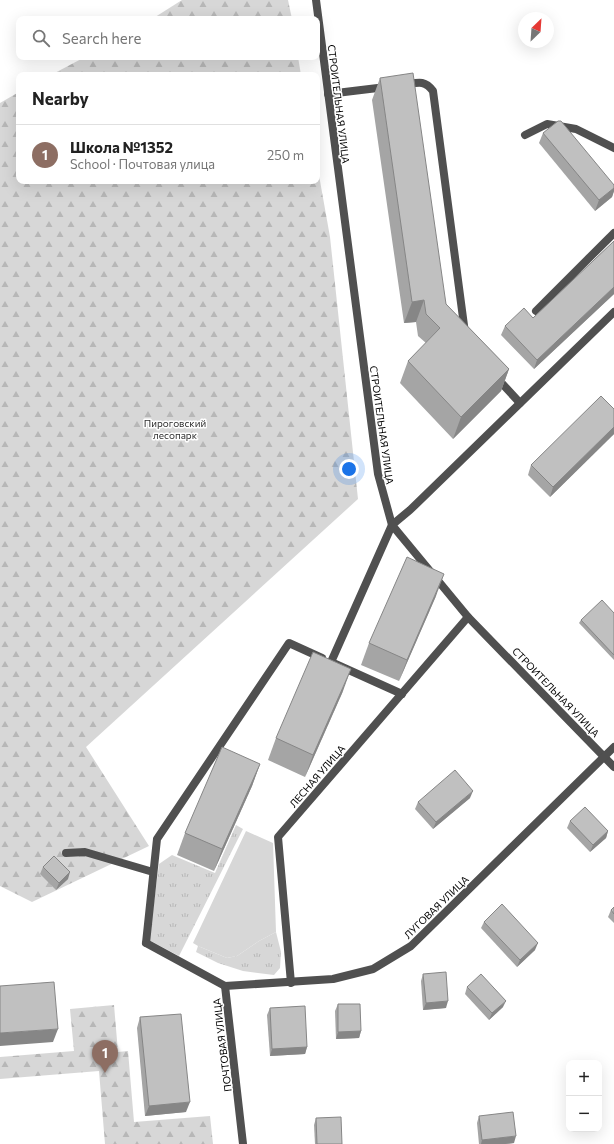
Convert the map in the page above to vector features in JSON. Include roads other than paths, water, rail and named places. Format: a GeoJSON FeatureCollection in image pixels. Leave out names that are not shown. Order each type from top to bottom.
{"type":"FeatureCollection","features":[{"type":"Feature","properties":{"kind":"street","name":"СТРОИТЕЛЬНАЯ УЛИЦА"},"geometry":{"type":"LineString","coordinates":[[316,0],[318,16]]}},
{"type":"Feature","properties":{"kind":"street","name":"СТРОИТЕЛЬНАЯ УЛИЦА"},"geometry":{"type":"LineString","coordinates":[[320,31],[378,474],[392,525],[468,617],[614,767]]}},
{"type":"Feature","properties":{"kind":"street"},"geometry":{"type":"LineString","coordinates":[[328,94],[420,83],[428,85],[433,91],[466,338]]}},
{"type":"Feature","properties":{"kind":"street"},"geometry":{"type":"LineString","coordinates":[[526,135],[547,124],[576,129],[614,148]]}},
{"type":"Feature","properties":{"kind":"street"},"geometry":{"type":"LineString","coordinates":[[536,312],[614,233]]}},
{"type":"Feature","properties":{"kind":"street"},"geometry":{"type":"LineString","coordinates":[[331,662],[392,525],[410,510],[614,312]]}},
{"type":"Feature","properties":{"kind":"street"},"geometry":{"type":"LineString","coordinates":[[491,371],[520,403]]}},
{"type":"Feature","properties":{"kind":"street","name":"ЛЕСНАЯ УЛИЦА"},"geometry":{"type":"LineString","coordinates":[[290,983],[278,837],[468,617]]}},
{"type":"Feature","properties":{"kind":"street"},"geometry":{"type":"LineString","coordinates":[[66,853],[85,852],[153,872],[157,838],[289,643],[402,694]]}},
{"type":"Feature","properties":{"kind":"street","name":"ЛУГОВАЯ УЛИЦА"},"geometry":{"type":"LineString","coordinates":[[225,986],[333,980],[373,969],[411,946],[614,746]]}},
{"type":"Feature","properties":{"kind":"street","name":"ПОЧТОВАЯ УЛИЦА"},"geometry":{"type":"LineString","coordinates":[[153,872],[146,943],[225,986],[243,1144]]}},
{"type":"Feature","properties":{"kind":"place","name":"Школа №1352"},"geometry":{"type":"Point","coordinates":[105,1073]}},
{"type":"Feature","properties":{"kind":"park label","name":"Пироговский лесопарк"},"geometry":{"type":"Point","coordinates":[175,428]}}]}
